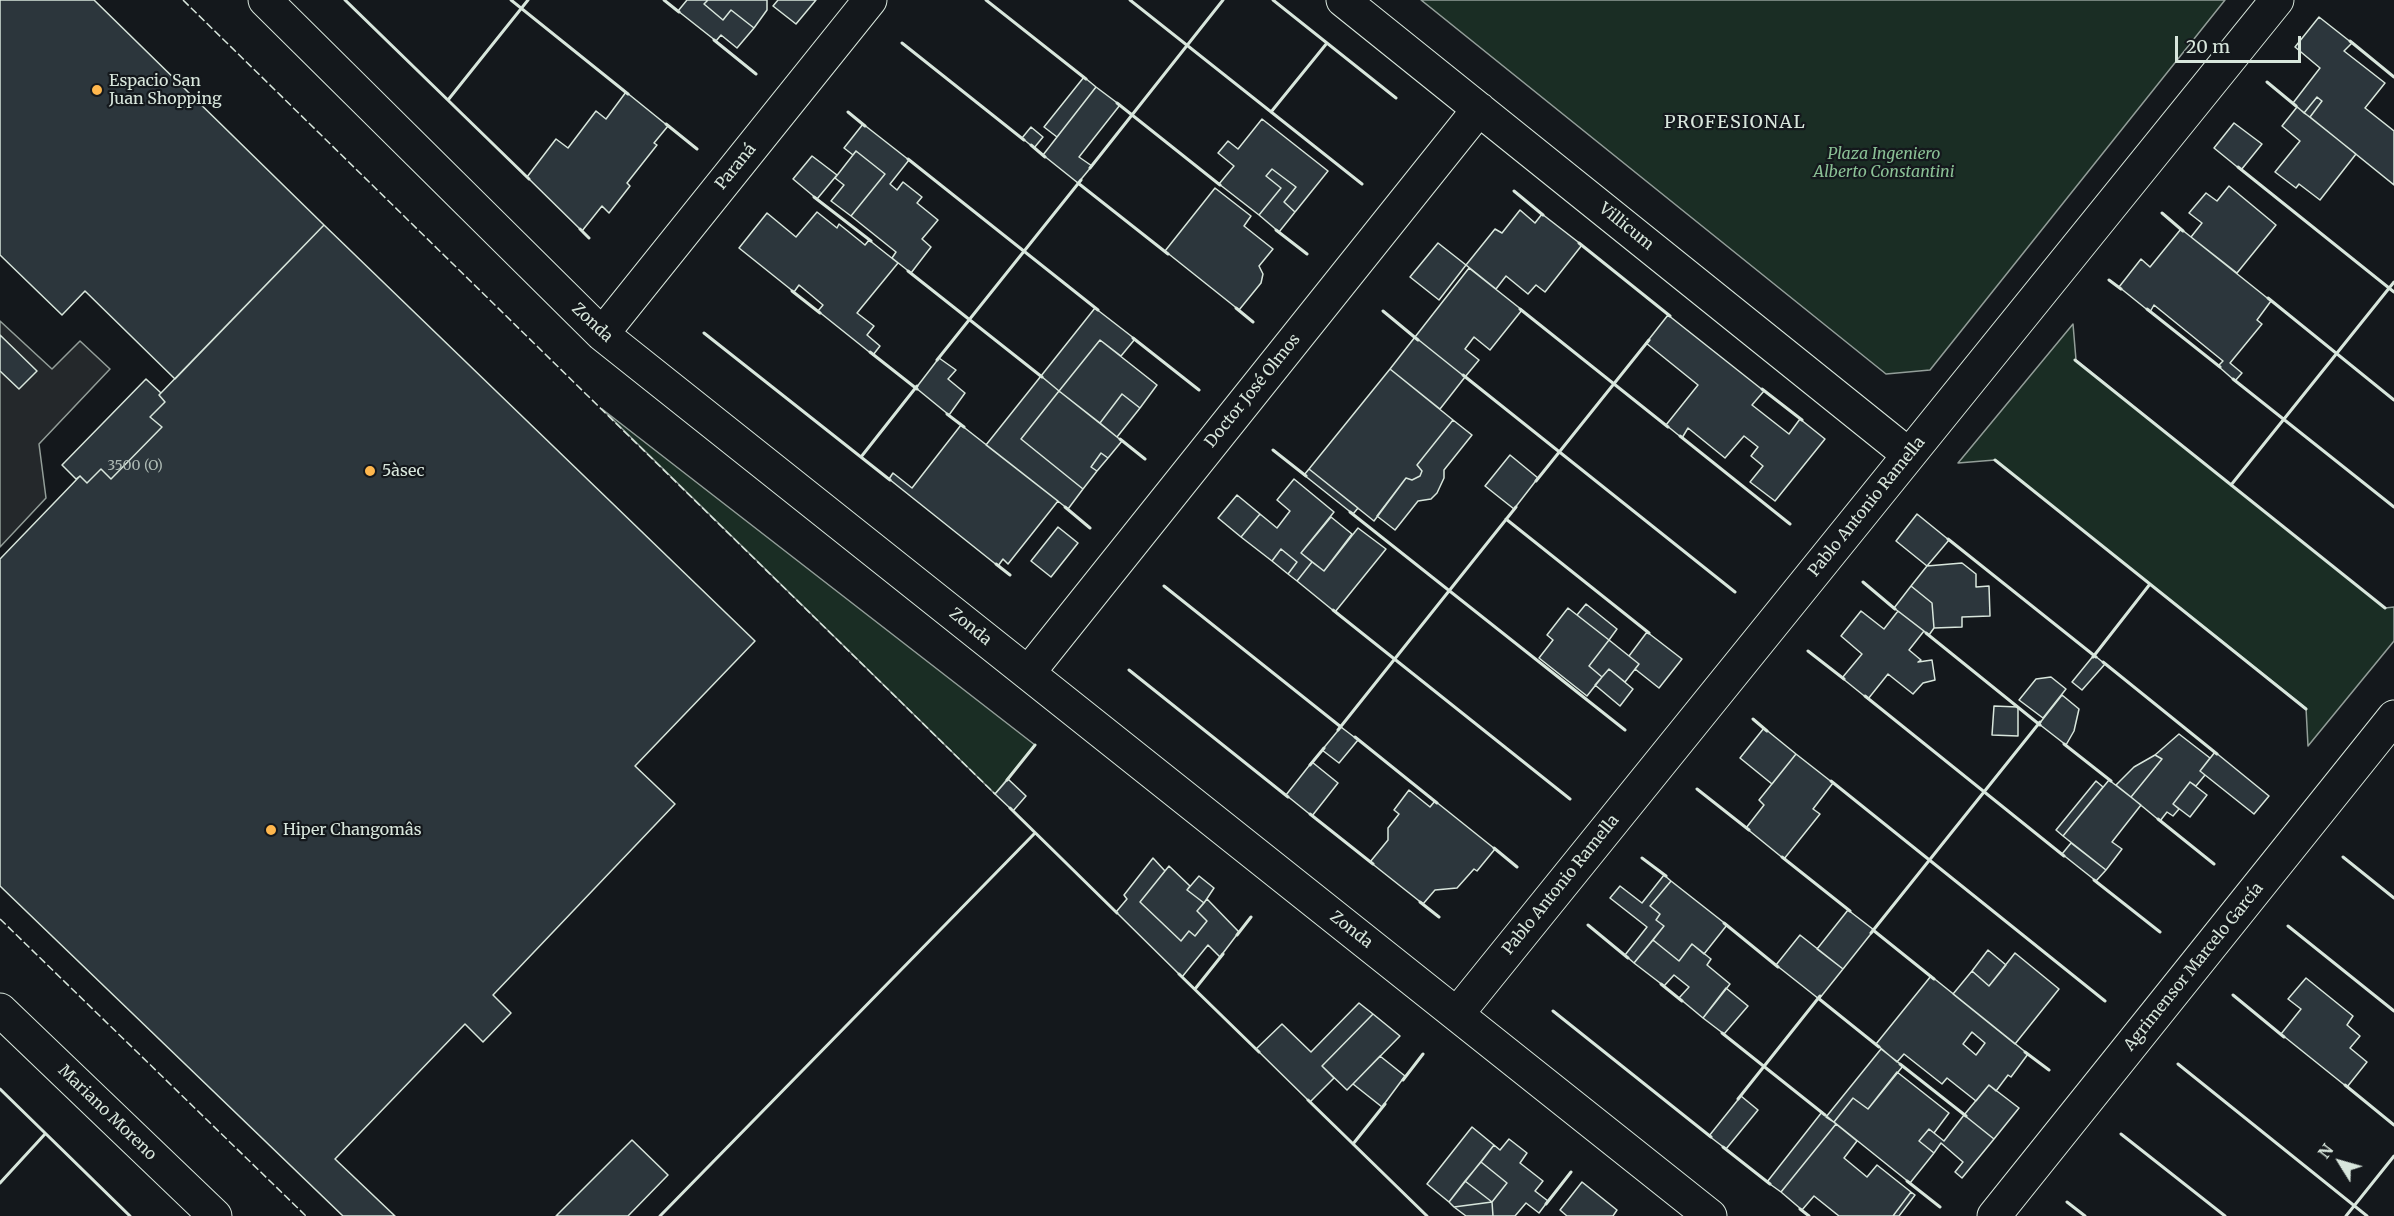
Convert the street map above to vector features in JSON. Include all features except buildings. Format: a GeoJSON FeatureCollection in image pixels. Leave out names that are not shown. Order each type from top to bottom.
{"type":"FeatureCollection","features":[{"type":"Feature","properties":{"kind":"street","name":"Zonda"},"geometry":{"type":"LineString","coordinates":[[265,0],[602,334],[1710,1216]]}},
{"type":"Feature","properties":{"kind":"street","name":"Paraná"},"geometry":{"type":"LineString","coordinates":[[602,334],[870,0]]}},
{"type":"Feature","properties":{"kind":"street","name":"Villicum"},"geometry":{"type":"LineString","coordinates":[[1343,0],[1909,455]]}},
{"type":"Feature","properties":{"kind":"street","name":"Pablo Antonio Ramella"},"geometry":{"type":"LineString","coordinates":[[1457,1014],[2277,0]]}},
{"type":"Feature","properties":{"kind":"street","name":"Doctor José Olmos"},"geometry":{"type":"LineString","coordinates":[[1028,673],[1479,109]]}},
{"type":"Feature","properties":{"kind":"street","name":"Agrimensor Marcelo García"},"geometry":{"type":"LineString","coordinates":[[1994,1216],[2394,717]]}},
{"type":"Feature","properties":{"kind":"street","name":"Mariano Moreno"},"geometry":{"type":"LineString","coordinates":[[0,1010],[215,1216]]}},
{"type":"Feature","properties":{"kind":"green space","name":"Plaza Ingeniero Alberto Constantini"},"geometry":{"type":"Polygon","coordinates":[[[1421,0],[2225,0],[1930,370],[1886,374],[1421,0]]]}},
{"type":"Feature","properties":{"kind":"green space"},"geometry":{"type":"Polygon","coordinates":[[[2073,324],[2076,360],[2385,608],[2394,607],[2394,641],[2308,746],[2306,708],[1995,460],[1958,463],[2073,324]]]}},
{"type":"Feature","properties":{"kind":"green space"},"geometry":{"type":"Polygon","coordinates":[[[602,409],[1035,745],[995,794],[602,409]]]}},
{"type":"Feature","properties":{"kind":"shaded area"},"geometry":{"type":"Polygon","coordinates":[[[0,321],[52,369],[80,341],[110,369],[39,444],[46,498],[0,547],[0,321]]]}},
{"type":"Feature","properties":{"kind":"fence"},"geometry":{"type":"LineString","coordinates":[[183,0],[995,794]]}},
{"type":"Feature","properties":{"kind":"fence"},"geometry":{"type":"LineString","coordinates":[[0,919],[306,1216]]}},
{"type":"Feature","properties":{"kind":"wall"},"geometry":{"type":"LineString","coordinates":[[345,0],[529,179]]}},
{"type":"Feature","properties":{"kind":"wall"},"geometry":{"type":"LineString","coordinates":[[511,0],[628,94]]}},
{"type":"Feature","properties":{"kind":"wall"},"geometry":{"type":"LineString","coordinates":[[448,100],[528,0]]}},
{"type":"Feature","properties":{"kind":"wall"},"geometry":{"type":"LineString","coordinates":[[664,0],[679,12]]}},
{"type":"Feature","properties":{"kind":"wall"},"geometry":{"type":"LineString","coordinates":[[986,0],[1086,79]]}},
{"type":"Feature","properties":{"kind":"wall"},"geometry":{"type":"LineString","coordinates":[[1130,0],[1362,184]]}},
{"type":"Feature","properties":{"kind":"wall"},"geometry":{"type":"LineString","coordinates":[[1090,168],[1223,0]]}},
{"type":"Feature","properties":{"kind":"wall"},"geometry":{"type":"LineString","coordinates":[[1273,0],[1396,98]]}},
{"type":"Feature","properties":{"kind":"wall"},"geometry":{"type":"LineString","coordinates":[[714,40],[756,74]]}},
{"type":"Feature","properties":{"kind":"wall"},"geometry":{"type":"LineString","coordinates":[[2350,41],[2394,77]]}},
{"type":"Feature","properties":{"kind":"wall"},"geometry":{"type":"LineString","coordinates":[[902,43],[1024,140]]}},
{"type":"Feature","properties":{"kind":"wall"},"geometry":{"type":"LineString","coordinates":[[1271,112],[1327,43]]}},
{"type":"Feature","properties":{"kind":"wall"},"geometry":{"type":"LineString","coordinates":[[2267,82],[2296,106]]}},
{"type":"Feature","properties":{"kind":"wall"},"geometry":{"type":"LineString","coordinates":[[1117,103],[1220,185]]}},
{"type":"Feature","properties":{"kind":"wall"},"geometry":{"type":"LineString","coordinates":[[848,112],[865,126]]}},
{"type":"Feature","properties":{"kind":"wall"},"geometry":{"type":"LineString","coordinates":[[666,124],[697,149]]}},
{"type":"Feature","properties":{"kind":"wall"},"geometry":{"type":"LineString","coordinates":[[1031,145],[1045,157]]}},
{"type":"Feature","properties":{"kind":"wall"},"geometry":{"type":"LineString","coordinates":[[908,159],[1098,310]]}},
{"type":"Feature","properties":{"kind":"wall"},"geometry":{"type":"LineString","coordinates":[[2238,167],[2394,292]]}},
{"type":"Feature","properties":{"kind":"wall"},"geometry":{"type":"LineString","coordinates":[[937,360],[1081,180]]}},
{"type":"Feature","properties":{"kind":"wall"},"geometry":{"type":"LineString","coordinates":[[1078,183],[1168,254]]}},
{"type":"Feature","properties":{"kind":"wall"},"geometry":{"type":"LineString","coordinates":[[1514,191],[1543,215]]}},
{"type":"Feature","properties":{"kind":"wall"},"geometry":{"type":"LineString","coordinates":[[814,197],[871,241]]}},
{"type":"Feature","properties":{"kind":"wall"},"geometry":{"type":"LineString","coordinates":[[2162,213],[2183,231]]}},
{"type":"Feature","properties":{"kind":"wall"},"geometry":{"type":"LineString","coordinates":[[580,229],[589,238]]}},
{"type":"Feature","properties":{"kind":"wall"},"geometry":{"type":"LineString","coordinates":[[1276,230],[1307,254]]}},
{"type":"Feature","properties":{"kind":"wall"},"geometry":{"type":"LineString","coordinates":[[1579,243],[1670,316]]}},
{"type":"Feature","properties":{"kind":"wall"},"geometry":{"type":"LineString","coordinates":[[908,271],[1042,377]]}},
{"type":"Feature","properties":{"kind":"wall"},"geometry":{"type":"LineString","coordinates":[[2109,280],[2121,289]]}},
{"type":"Feature","properties":{"kind":"wall"},"geometry":{"type":"LineString","coordinates":[[2231,485],[2394,282]]}},
{"type":"Feature","properties":{"kind":"wall"},"geometry":{"type":"LineString","coordinates":[[792,291],[820,313]]}},
{"type":"Feature","properties":{"kind":"wall"},"geometry":{"type":"LineString","coordinates":[[2268,298],[2394,400]]}},
{"type":"Feature","properties":{"kind":"wall"},"geometry":{"type":"LineString","coordinates":[[1236,308],[1253,322]]}},
{"type":"Feature","properties":{"kind":"wall"},"geometry":{"type":"LineString","coordinates":[[1520,309],[1668,427]]}},
{"type":"Feature","properties":{"kind":"wall"},"geometry":{"type":"LineString","coordinates":[[2147,309],[2220,367]]}},
{"type":"Feature","properties":{"kind":"wall"},"geometry":{"type":"LineString","coordinates":[[1383,311],[1418,340]]}},
{"type":"Feature","properties":{"kind":"wall"},"geometry":{"type":"LineString","coordinates":[[704,333],[890,480]]}},
{"type":"Feature","properties":{"kind":"wall"},"geometry":{"type":"LineString","coordinates":[[1133,338],[1199,390]]}},
{"type":"Feature","properties":{"kind":"wall"},"geometry":{"type":"LineString","coordinates":[[1536,481],[1649,340]]}},
{"type":"Feature","properties":{"kind":"wall"},"geometry":{"type":"LineString","coordinates":[[870,352],[917,389]]}},
{"type":"Feature","properties":{"kind":"wall"},"geometry":{"type":"LineString","coordinates":[[2075,360],[2385,608]]}},
{"type":"Feature","properties":{"kind":"wall"},"geometry":{"type":"LineString","coordinates":[[1463,375],[1735,592]]}},
{"type":"Feature","properties":{"kind":"wall"},"geometry":{"type":"LineString","coordinates":[[2233,379],[2394,507]]}},
{"type":"Feature","properties":{"kind":"wall"},"geometry":{"type":"LineString","coordinates":[[861,457],[917,386]]}},
{"type":"Feature","properties":{"kind":"wall"},"geometry":{"type":"LineString","coordinates":[[1762,389],[1802,420]]}},
{"type":"Feature","properties":{"kind":"wall"},"geometry":{"type":"LineString","coordinates":[[947,414],[964,427]]}},
{"type":"Feature","properties":{"kind":"wall"},"geometry":{"type":"LineString","coordinates":[[1680,436],[1790,524]]}},
{"type":"Feature","properties":{"kind":"wall"},"geometry":{"type":"LineString","coordinates":[[1120,439],[1145,459]]}},
{"type":"Feature","properties":{"kind":"wall"},"geometry":{"type":"LineString","coordinates":[[1273,450],[1306,476]]}},
{"type":"Feature","properties":{"kind":"wall"},"geometry":{"type":"LineString","coordinates":[[1995,460],[2306,709]]}},
{"type":"Feature","properties":{"kind":"wall"},"geometry":{"type":"LineString","coordinates":[[1065,507],[1090,528]]}},
{"type":"Feature","properties":{"kind":"wall"},"geometry":{"type":"LineString","coordinates":[[1338,730],[1516,507]]}},
{"type":"Feature","properties":{"kind":"wall"},"geometry":{"type":"LineString","coordinates":[[1350,512],[1625,730]]}},
{"type":"Feature","properties":{"kind":"wall"},"geometry":{"type":"LineString","coordinates":[[1506,519],[1649,633]]}},
{"type":"Feature","properties":{"kind":"wall"},"geometry":{"type":"LineString","coordinates":[[1948,539],[2096,657]]}},
{"type":"Feature","properties":{"kind":"wall"},"geometry":{"type":"LineString","coordinates":[[996,564],[1010,575]]}},
{"type":"Feature","properties":{"kind":"wall"},"geometry":{"type":"LineString","coordinates":[[1863,582],[1895,609]]}},
{"type":"Feature","properties":{"kind":"wall"},"geometry":{"type":"LineString","coordinates":[[2093,657],[2150,584]]}},
{"type":"Feature","properties":{"kind":"wall"},"geometry":{"type":"LineString","coordinates":[[1164,586],[1341,727]]}},
{"type":"Feature","properties":{"kind":"wall"},"geometry":{"type":"LineString","coordinates":[[1333,610],[1570,799]]}},
{"type":"Feature","properties":{"kind":"wall"},"geometry":{"type":"LineString","coordinates":[[1926,633],[2040,725]]}},
{"type":"Feature","properties":{"kind":"wall"},"geometry":{"type":"LineString","coordinates":[[1808,651],[1844,679]]}},
{"type":"Feature","properties":{"kind":"wall"},"geometry":{"type":"LineString","coordinates":[[2103,662],[2217,754]]}},
{"type":"Feature","properties":{"kind":"wall"},"geometry":{"type":"LineString","coordinates":[[1129,670],[1288,797]]}},
{"type":"Feature","properties":{"kind":"wall"},"geometry":{"type":"LineString","coordinates":[[1865,696],[2064,856]]}},
{"type":"Feature","properties":{"kind":"wall"},"geometry":{"type":"LineString","coordinates":[[1753,719],[1767,731]]}},
{"type":"Feature","properties":{"kind":"wall"},"geometry":{"type":"LineString","coordinates":[[1871,933],[2040,722]]}},
{"type":"Feature","properties":{"kind":"wall"},"geometry":{"type":"LineString","coordinates":[[1355,737],[1437,803]]}},
{"type":"Feature","properties":{"kind":"wall"},"geometry":{"type":"LineString","coordinates":[[2064,744],[2111,781]]}},
{"type":"Feature","properties":{"kind":"wall"},"geometry":{"type":"LineString","coordinates":[[1007,780],[1035,745]]}},
{"type":"Feature","properties":{"kind":"wall"},"geometry":{"type":"LineString","coordinates":[[1310,765],[1324,748]]}},
{"type":"Feature","properties":{"kind":"wall"},"geometry":{"type":"LineString","coordinates":[[1831,781],[2105,1001]]}},
{"type":"Feature","properties":{"kind":"wall"},"geometry":{"type":"LineString","coordinates":[[1697,789],[1749,830]]}},
{"type":"Feature","properties":{"kind":"wall"},"geometry":{"type":"LineString","coordinates":[[1010,808],[1117,913]]}},
{"type":"Feature","properties":{"kind":"wall"},"geometry":{"type":"LineString","coordinates":[[1310,814],[1373,864]]}},
{"type":"Feature","properties":{"kind":"wall"},"geometry":{"type":"LineString","coordinates":[[2158,819],[2214,864]]}},
{"type":"Feature","properties":{"kind":"wall"},"geometry":{"type":"LineString","coordinates":[[660,1216],[1035,833]]}},
{"type":"Feature","properties":{"kind":"wall"},"geometry":{"type":"LineString","coordinates":[[1494,848],[1517,867]]}},
{"type":"Feature","properties":{"kind":"wall"},"geometry":{"type":"LineString","coordinates":[[1782,857],[1850,911]]}},
{"type":"Feature","properties":{"kind":"wall"},"geometry":{"type":"LineString","coordinates":[[2343,857],[2394,898]]}},
{"type":"Feature","properties":{"kind":"wall"},"geometry":{"type":"LineString","coordinates":[[1642,858],[1666,876]]}},
{"type":"Feature","properties":{"kind":"wall"},"geometry":{"type":"LineString","coordinates":[[2094,880],[2160,932]]}},
{"type":"Feature","properties":{"kind":"wall"},"geometry":{"type":"LineString","coordinates":[[1420,902],[1439,917]]}},
{"type":"Feature","properties":{"kind":"wall"},"geometry":{"type":"LineString","coordinates":[[1237,935],[1251,917]]}},
{"type":"Feature","properties":{"kind":"wall"},"geometry":{"type":"LineString","coordinates":[[1724,923],[1778,967]]}},
{"type":"Feature","properties":{"kind":"wall"},"geometry":{"type":"LineString","coordinates":[[1588,925],[1628,958]]}},
{"type":"Feature","properties":{"kind":"wall"},"geometry":{"type":"LineString","coordinates":[[2288,926],[2394,1011]]}},
{"type":"Feature","properties":{"kind":"wall"},"geometry":{"type":"LineString","coordinates":[[1873,930],[1934,979]]}},
{"type":"Feature","properties":{"kind":"wall"},"geometry":{"type":"LineString","coordinates":[[1195,989],[1223,954]]}},
{"type":"Feature","properties":{"kind":"wall"},"geometry":{"type":"LineString","coordinates":[[1179,974],[1259,1052]]}},
{"type":"Feature","properties":{"kind":"wall"},"geometry":{"type":"LineString","coordinates":[[1661,984],[1682,1001]]}},
{"type":"Feature","properties":{"kind":"wall"},"geometry":{"type":"LineString","coordinates":[[2233,995],[2284,1037]]}},
{"type":"Feature","properties":{"kind":"wall"},"geometry":{"type":"LineString","coordinates":[[1738,1099],[1820,996]]}},
{"type":"Feature","properties":{"kind":"wall"},"geometry":{"type":"LineString","coordinates":[[1818,998],[1879,1047]]}},
{"type":"Feature","properties":{"kind":"wall"},"geometry":{"type":"LineString","coordinates":[[1553,1011],[1711,1137]]}},
{"type":"Feature","properties":{"kind":"wall"},"geometry":{"type":"LineString","coordinates":[[1722,1033],[1825,1115]]}},
{"type":"Feature","properties":{"kind":"wall"},"geometry":{"type":"LineString","coordinates":[[2025,1052],[2049,1070]]}},
{"type":"Feature","properties":{"kind":"wall"},"geometry":{"type":"LineString","coordinates":[[1403,1080],[1423,1054]]}},
{"type":"Feature","properties":{"kind":"wall"},"geometry":{"type":"LineString","coordinates":[[1900,1064],[1966,1116]]}},
{"type":"Feature","properties":{"kind":"wall"},"geometry":{"type":"LineString","coordinates":[[2178,1064],[2367,1216]]}},
{"type":"Feature","properties":{"kind":"wall"},"geometry":{"type":"LineString","coordinates":[[2345,1085],[2394,1125]]}},
{"type":"Feature","properties":{"kind":"wall"},"geometry":{"type":"LineString","coordinates":[[0,1089],[130,1216]]}},
{"type":"Feature","properties":{"kind":"wall"},"geometry":{"type":"LineString","coordinates":[[1308,1100],[1427,1216]]}},
{"type":"Feature","properties":{"kind":"wall"},"geometry":{"type":"LineString","coordinates":[[1353,1144],[1385,1104]]}},
{"type":"Feature","properties":{"kind":"wall"},"geometry":{"type":"LineString","coordinates":[[0,1183],[45,1134]]}},
{"type":"Feature","properties":{"kind":"wall"},"geometry":{"type":"LineString","coordinates":[[2121,1134],[2225,1216]]}},
{"type":"Feature","properties":{"kind":"wall"},"geometry":{"type":"LineString","coordinates":[[1723,1147],[1770,1184]]}},
{"type":"Feature","properties":{"kind":"wall"},"geometry":{"type":"LineString","coordinates":[[2346,1216],[2394,1156]]}},
{"type":"Feature","properties":{"kind":"wall"},"geometry":{"type":"LineString","coordinates":[[1546,1204],[1571,1172]]}},
{"type":"Feature","properties":{"kind":"wall"},"geometry":{"type":"LineString","coordinates":[[1907,1181],[1940,1207]]}},
{"type":"Feature","properties":{"kind":"wall"},"geometry":{"type":"LineString","coordinates":[[2067,1202],[2085,1216]]}},
{"type":"Feature","properties":{"kind":"wall"},"geometry":{"type":"LineString","coordinates":[[1800,1209],[1809,1216]]}},
{"type":"Feature","properties":{"kind":"place","name":"Espacio San Juan Shopping"},"geometry":{"type":"Point","coordinates":[97,90]}},
{"type":"Feature","properties":{"kind":"place","name":"5àsec"},"geometry":{"type":"Point","coordinates":[370,471]}},
{"type":"Feature","properties":{"kind":"place","name":"Hiper Changomâs"},"geometry":{"type":"Point","coordinates":[271,830]}},
{"type":"Feature","properties":{"kind":"district","name":"PROFESIONAL"},"geometry":{"type":"Point","coordinates":[1735,123]}}]}
